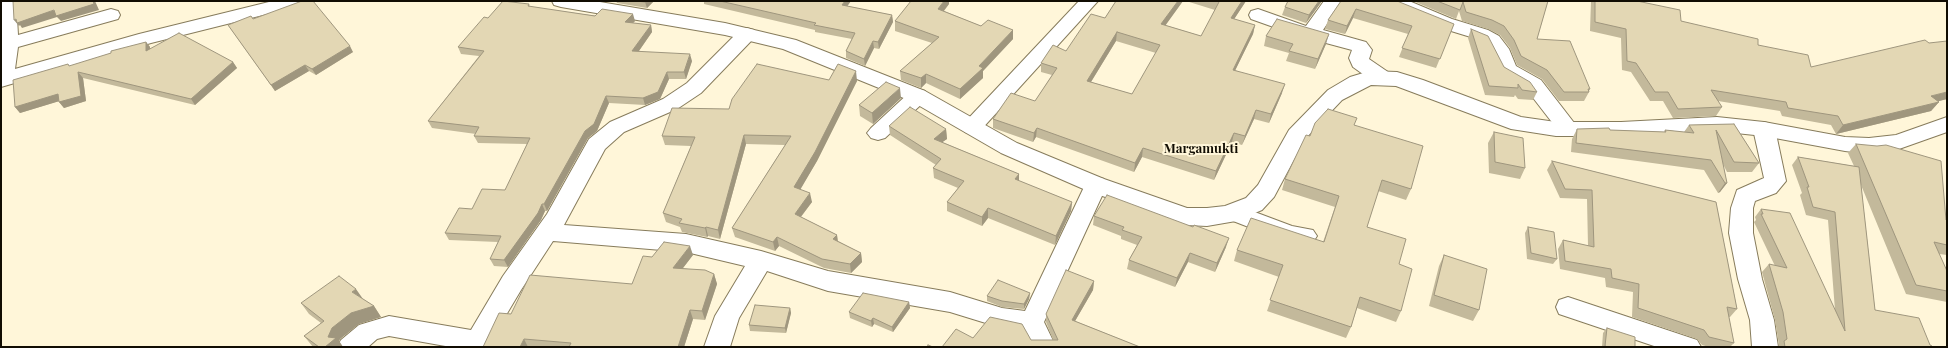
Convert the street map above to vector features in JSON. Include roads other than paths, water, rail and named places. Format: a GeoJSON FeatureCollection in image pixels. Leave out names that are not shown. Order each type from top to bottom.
{"type":"FeatureCollection","features":[{"type":"Feature","properties":{"kind":"street"},"geometry":{"type":"LineString","coordinates":[[7,1],[2,79],[115,47],[296,1]]}},
{"type":"Feature","properties":{"kind":"street"},"geometry":{"type":"LineString","coordinates":[[561,1],[747,34],[789,44],[918,96],[1010,148],[1096,185],[1186,216],[1207,217],[1236,212],[1254,204],[1266,191],[1297,135],[1336,95],[1358,82],[1370,78],[1381,77],[1416,85],[1518,124],[1535,127],[1568,129],[1621,129],[1717,124],[1764,129],[1845,144],[1869,146],[1899,142],[1947,124]]}},
{"type":"Feature","properties":{"kind":"street"},"geometry":{"type":"LineString","coordinates":[[972,127],[1089,1]]}},
{"type":"Feature","properties":{"kind":"street"},"geometry":{"type":"LineString","coordinates":[[1311,33],[1334,1]]}},
{"type":"Feature","properties":{"kind":"street"},"geometry":{"type":"LineString","coordinates":[[1393,1],[1446,23],[1481,34],[1492,40],[1499,49],[1508,70],[1534,85],[1568,129]]}},
{"type":"Feature","properties":{"kind":"street"},"geometry":{"type":"LineString","coordinates":[[5,45],[109,8],[115,47]]}},
{"type":"Feature","properties":{"kind":"street"},"geometry":{"type":"LineString","coordinates":[[1258,15],[1311,33],[1359,46],[1362,50],[1359,58],[1360,62],[1381,77]]}},
{"type":"Feature","properties":{"kind":"street"},"geometry":{"type":"LineString","coordinates":[[350,347],[368,332],[384,326],[439,341],[475,344],[512,283],[547,232],[597,144],[617,127],[670,104],[694,88],[747,34]]}},
{"type":"Feature","properties":{"kind":"street"},"geometry":{"type":"LineString","coordinates":[[878,133],[918,96]]}},
{"type":"Feature","properties":{"kind":"street"},"geometry":{"type":"LineString","coordinates":[[1764,129],[1774,170],[1774,181],[1768,187],[1745,196],[1742,208],[1741,232],[1750,278],[1762,320],[1766,347]]}},
{"type":"Feature","properties":{"kind":"street"},"geometry":{"type":"LineString","coordinates":[[1043,347],[1032,322],[1096,185]]}},
{"type":"Feature","properties":{"kind":"street"},"geometry":{"type":"LineString","coordinates":[[1236,212],[1290,234],[1305,236]]}},
{"type":"Feature","properties":{"kind":"street"},"geometry":{"type":"LineString","coordinates":[[547,232],[686,243],[760,260],[828,281],[950,302],[1002,318],[1032,322]]}},
{"type":"Feature","properties":{"kind":"street"},"geometry":{"type":"LineString","coordinates":[[717,347],[727,316],[760,260]]}},
{"type":"Feature","properties":{"kind":"street"},"geometry":{"type":"LineString","coordinates":[[1568,307],[1688,347]]}},
{"type":"Feature","properties":{"kind":"district","name":"Margamukti"},"geometry":{"type":"Point","coordinates":[1201,149]}}]}
